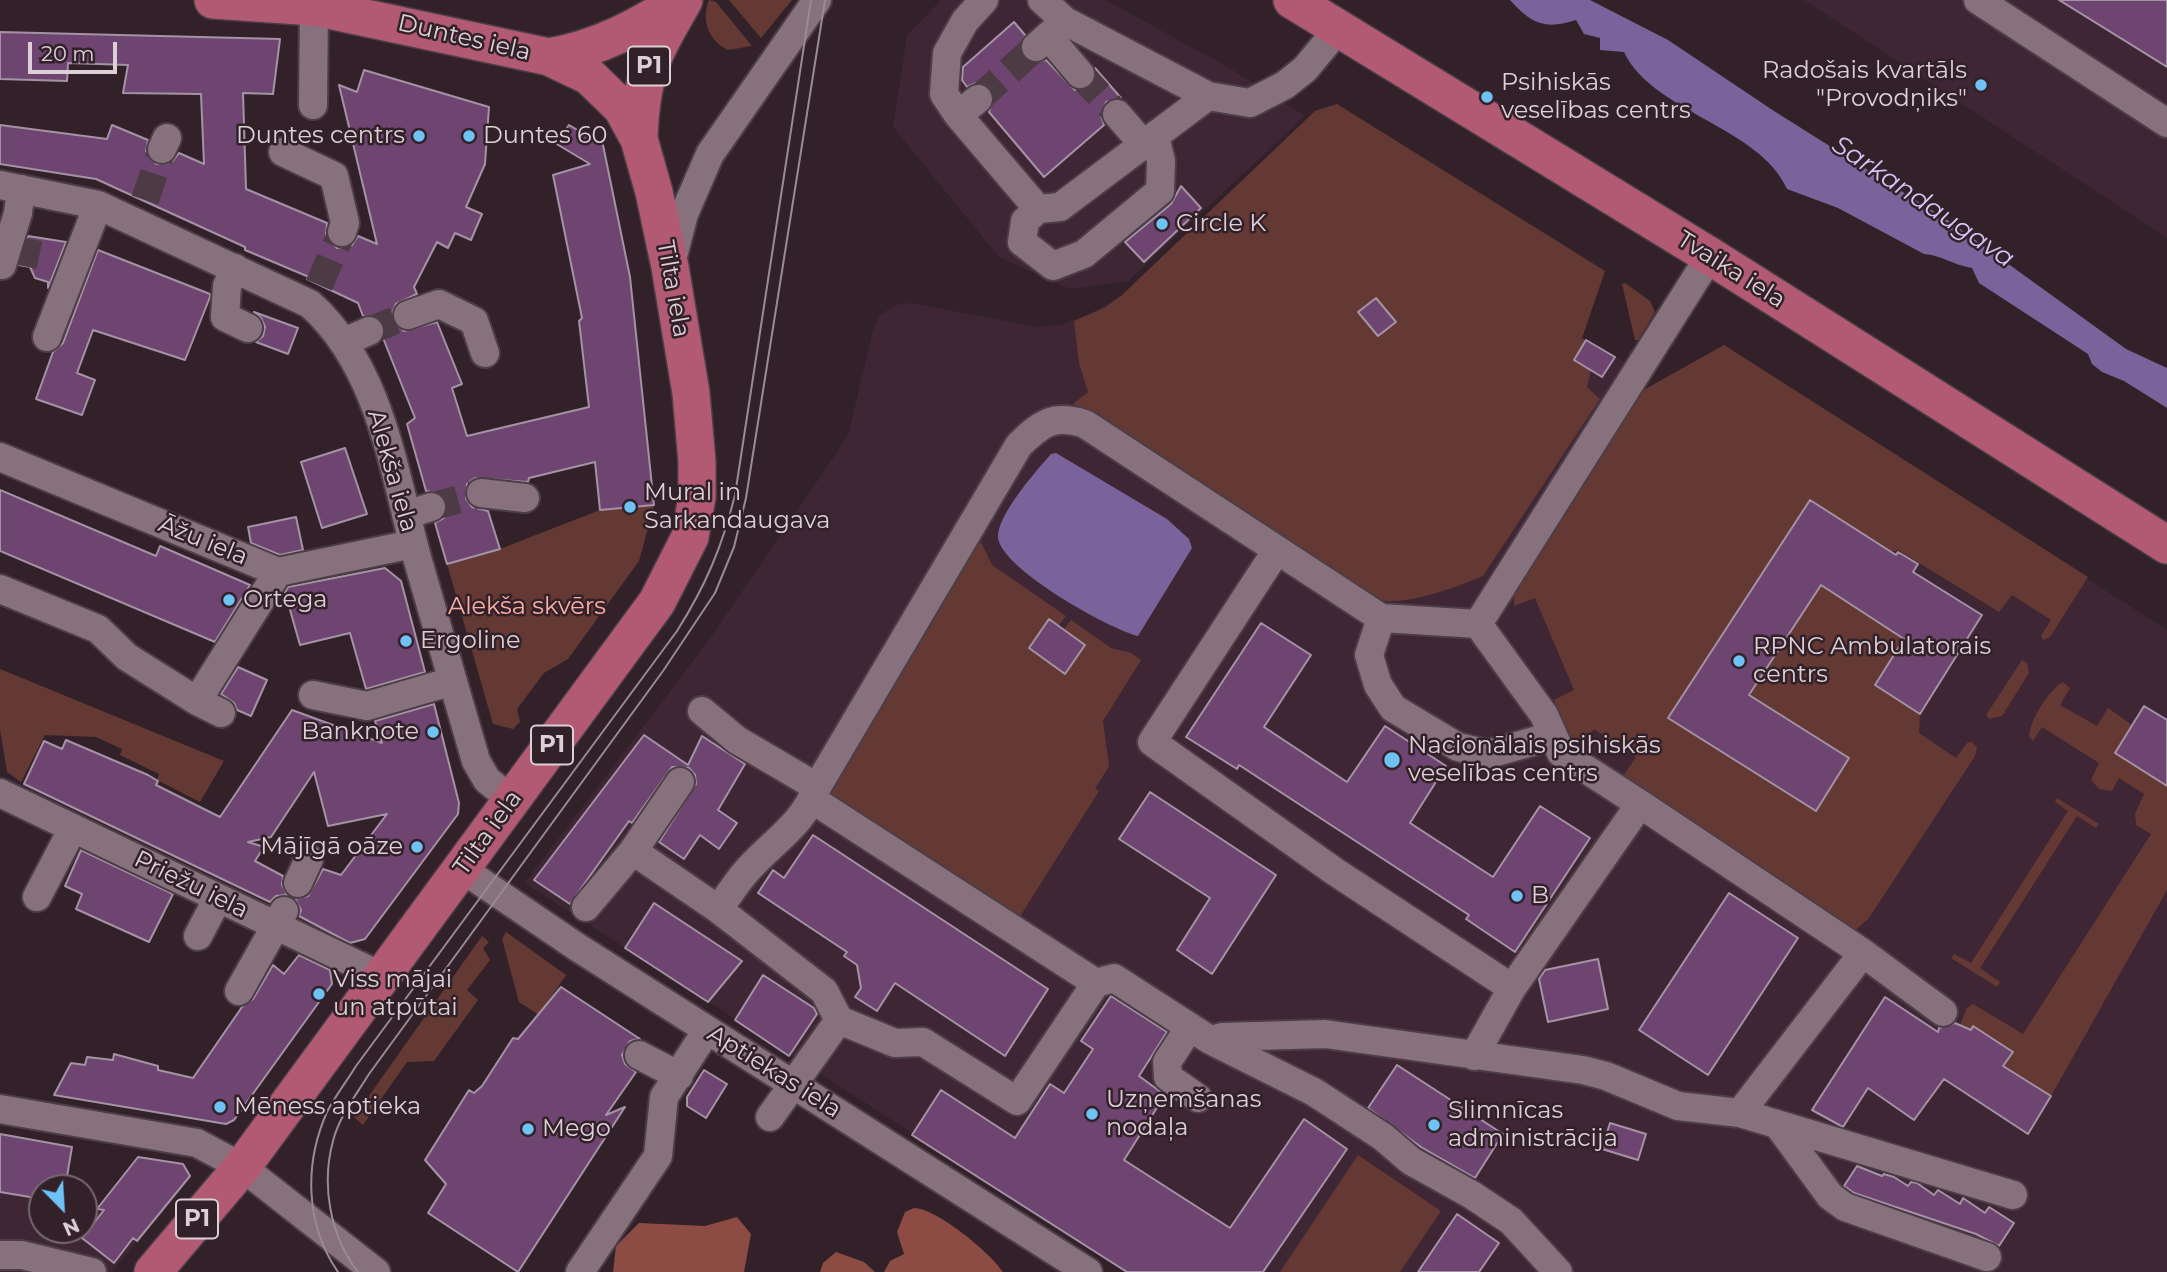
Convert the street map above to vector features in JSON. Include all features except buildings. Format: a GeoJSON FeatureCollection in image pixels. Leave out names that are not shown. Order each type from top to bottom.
{"type":"FeatureCollection","features":[{"type":"Feature","properties":{"kind":"main road","name":"Duntes iela"},"geometry":{"type":"LineString","coordinates":[[213,0],[314,7],[549,57],[589,76],[606,91],[622,108],[639,139]]}},
{"type":"Feature","properties":{"kind":"main road"},"geometry":{"type":"LineString","coordinates":[[549,57],[582,51],[616,39],[682,0]]}},
{"type":"Feature","properties":{"kind":"main road","name":"P1"},"geometry":{"type":"LineString","coordinates":[[639,139],[641,91],[651,58],[682,0]]}},
{"type":"Feature","properties":{"kind":"main road","name":"Tvaika iela"},"geometry":{"type":"LineString","coordinates":[[1292,0],[1710,256],[2167,545]]}},
{"type":"Feature","properties":{"kind":"main road","name":"Tilta iela"},"geometry":{"type":"LineString","coordinates":[[153,1272],[242,1167],[462,869],[657,602],[690,537],[697,497],[691,393],[670,267],[654,192],[639,139]]}},
{"type":"Feature","properties":{"kind":"street","name":"P1"},"geometry":{"type":"LineString","coordinates":[[670,267],[684,214],[710,154],[817,0]]}},
{"type":"Feature","properties":{"kind":"street"},"geometry":{"type":"LineString","coordinates":[[984,0],[965,21],[947,53],[944,94],[968,107],[989,154],[1038,209]]}},
{"type":"Feature","properties":{"kind":"street"},"geometry":{"type":"LineString","coordinates":[[1042,0],[1050,35],[1080,75]]}},
{"type":"Feature","properties":{"kind":"street"},"geometry":{"type":"LineString","coordinates":[[1978,0],[2167,123]]}},
{"type":"Feature","properties":{"kind":"street"},"geometry":{"type":"LineString","coordinates":[[313,105],[314,7]]}},
{"type":"Feature","properties":{"kind":"street"},"geometry":{"type":"LineString","coordinates":[[1050,35],[1208,96],[1250,103],[1305,69],[1339,28]]}},
{"type":"Feature","properties":{"kind":"street"},"geometry":{"type":"LineString","coordinates":[[1117,114],[1149,140],[1161,161],[1160,191],[1084,254],[1053,266],[1022,242],[1025,221],[1038,209],[1060,207],[1149,140],[1208,96]]}},
{"type":"Feature","properties":{"kind":"street"},"geometry":{"type":"LineString","coordinates":[[284,152],[334,176],[345,223],[341,232]]}},
{"type":"Feature","properties":{"kind":"street"},"geometry":{"type":"LineString","coordinates":[[20,188],[29,236]]}},
{"type":"Feature","properties":{"kind":"street"},"geometry":{"type":"LineString","coordinates":[[2,265],[18,213],[20,188]]}},
{"type":"Feature","properties":{"kind":"street","name":"Alekša iela"},"geometry":{"type":"LineString","coordinates":[[20,188],[141,212],[235,268],[314,294],[356,336],[387,439],[418,511],[413,544],[481,771],[498,791],[512,800]]}},
{"type":"Feature","properties":{"kind":"street"},"geometry":{"type":"LineString","coordinates":[[47,337],[98,205]]}},
{"type":"Feature","properties":{"kind":"street"},"geometry":{"type":"LineString","coordinates":[[1478,624],[1710,256]]}},
{"type":"Feature","properties":{"kind":"street"},"geometry":{"type":"LineString","coordinates":[[235,268],[227,286],[225,317],[248,328]]}},
{"type":"Feature","properties":{"kind":"street"},"geometry":{"type":"LineString","coordinates":[[408,315],[439,304],[474,321],[485,353]]}},
{"type":"Feature","properties":{"kind":"street"},"geometry":{"type":"LineString","coordinates":[[718,909],[745,872],[790,832],[1019,445],[1039,426],[1065,418],[1085,425],[1381,618],[1478,624]]}},
{"type":"Feature","properties":{"kind":"street","name":"Āžu iela"},"geometry":{"type":"LineString","coordinates":[[0,457],[278,572],[413,544]]}},
{"type":"Feature","properties":{"kind":"street"},"geometry":{"type":"LineString","coordinates":[[481,493],[525,498]]}},
{"type":"Feature","properties":{"kind":"street"},"geometry":{"type":"LineString","coordinates":[[1277,550],[1152,742],[1334,871],[1512,988]]}},
{"type":"Feature","properties":{"kind":"street"},"geometry":{"type":"LineString","coordinates":[[0,589],[98,629],[127,657],[209,707],[278,572]]}},
{"type":"Feature","properties":{"kind":"street"},"geometry":{"type":"LineString","coordinates":[[1381,618],[1369,655],[1378,685],[1393,708],[1458,747],[1489,754],[1552,736]]}},
{"type":"Feature","properties":{"kind":"street"},"geometry":{"type":"LineString","coordinates":[[1478,624],[1544,715],[1562,753],[1863,953],[1943,1012]]}},
{"type":"Feature","properties":{"kind":"street"},"geometry":{"type":"LineString","coordinates":[[313,695],[367,706],[453,681]]}},
{"type":"Feature","properties":{"kind":"street"},"geometry":{"type":"LineString","coordinates":[[702,711],[737,740],[1096,983]]}},
{"type":"Feature","properties":{"kind":"street"},"geometry":{"type":"LineString","coordinates":[[586,907],[633,850],[680,782]]}},
{"type":"Feature","properties":{"kind":"street","name":"Priežu iela"},"geometry":{"type":"LineString","coordinates":[[0,793],[218,898],[281,917],[383,976]]}},
{"type":"Feature","properties":{"kind":"street"},"geometry":{"type":"LineString","coordinates":[[1474,1056],[1512,988],[1640,804]]}},
{"type":"Feature","properties":{"kind":"street"},"geometry":{"type":"LineString","coordinates":[[37,897],[74,828]]}},
{"type":"Feature","properties":{"kind":"street"},"geometry":{"type":"LineString","coordinates":[[633,850],[718,909],[824,991],[839,1020],[894,1043],[923,1042],[1017,1101],[1096,983],[1114,978],[1200,1033],[1314,1092],[1383,1137],[1411,1161],[1472,1195],[1511,1221],[1558,1272]]}},
{"type":"Feature","properties":{"kind":"street","name":"Aptiekas iela"},"geometry":{"type":"LineString","coordinates":[[462,869],[792,1083],[1053,1263],[1088,1272]]}},
{"type":"Feature","properties":{"kind":"street"},"geometry":{"type":"LineString","coordinates":[[198,936],[218,898]]}},
{"type":"Feature","properties":{"kind":"street"},"geometry":{"type":"LineString","coordinates":[[239,991],[281,917]]}},
{"type":"Feature","properties":{"kind":"street"},"geometry":{"type":"LineString","coordinates":[[1740,1113],[1863,953]]}},
{"type":"Feature","properties":{"kind":"street"},"geometry":{"type":"LineString","coordinates":[[770,1117],[839,1020]]}},
{"type":"Feature","properties":{"kind":"street"},"geometry":{"type":"LineString","coordinates":[[580,1272],[658,1156],[664,1097],[707,1030]]}},
{"type":"Feature","properties":{"kind":"street"},"geometry":{"type":"LineString","coordinates":[[1200,1033],[1222,1037],[1325,1034],[1583,1070],[1606,1076],[1678,1106],[1740,1113],[2013,1195]]}},
{"type":"Feature","properties":{"kind":"street"},"geometry":{"type":"LineString","coordinates":[[1198,1098],[1168,1077],[1166,1068],[1200,1033]]}},
{"type":"Feature","properties":{"kind":"street"},"geometry":{"type":"LineString","coordinates":[[639,1055],[679,1076]]}},
{"type":"Feature","properties":{"kind":"street"},"geometry":{"type":"LineString","coordinates":[[0,1109],[197,1143],[242,1167],[376,1272]]}},
{"type":"Feature","properties":{"kind":"street"},"geometry":{"type":"LineString","coordinates":[[1778,1125],[1830,1196],[1845,1207],[1987,1257]]}},
{"type":"Feature","properties":{"kind":"street"},"geometry":{"type":"LineString","coordinates":[[0,1255],[22,1255],[92,1272]]}},
{"type":"Feature","properties":{"kind":"shaded area","name":"Circle K"},"geometry":{"type":"Polygon","coordinates":[[[941,0],[1106,0],[1231,69],[1305,116],[1128,281],[1070,289],[999,257],[893,127],[907,35],[941,0]]]}},
{"type":"Feature","properties":{"kind":"shaded area"},"geometry":{"type":"Polygon","coordinates":[[[1510,0],[1590,0],[1668,40],[1774,111],[1949,221],[2126,349],[2167,368],[2167,408],[2124,381],[2102,372],[2092,364],[2088,354],[1979,283],[1972,268],[1924,254],[1838,208],[1787,189],[1773,168],[1754,150],[1657,90],[1638,73],[1624,52],[1600,50],[1600,38],[1584,34],[1576,20],[1556,24],[1539,23],[1525,15],[1510,0]]]}},
{"type":"Feature","properties":{"kind":"shaded area"},"geometry":{"type":"Polygon","coordinates":[[[1804,0],[2167,0],[2167,238],[1804,0]]]}},
{"type":"Feature","properties":{"kind":"shaded area","name":"Nacionālais psihiskās veselības centrs"},"geometry":{"type":"Polygon","coordinates":[[[1337,104],[1605,271],[1582,338],[1628,364],[1640,392],[1724,345],[2167,630],[2167,1272],[1127,1272],[525,883],[711,637],[848,436],[873,331],[880,315],[895,305],[912,303],[1036,327],[1061,325],[1090,314],[1122,295],[1315,111],[1337,104]]]}},
{"type":"Feature","properties":{"kind":"shaded area"},"geometry":{"type":"Polygon","coordinates":[[[1056,453],[1167,519],[1189,539],[1192,548],[1138,636],[1104,622],[1057,595],[1015,563],[1002,548],[998,535],[1005,515],[1037,471],[1051,454],[1056,453]]]}},
{"type":"Feature","properties":{"kind":"shaded area"},"geometry":{"type":"Polygon","coordinates":[[[0,1192],[28,1197],[28,1244],[98,1244],[98,1210],[137,1241],[112,1272],[0,1272],[0,1192]]]}},
{"type":"Feature","properties":{"kind":"shaded area"},"geometry":{"type":"Polygon","coordinates":[[[914,1208],[936,1215],[949,1223],[987,1254],[1003,1272],[884,1272],[890,1261],[904,1254],[897,1232],[905,1212],[914,1208]]]}},
{"type":"Feature","properties":{"kind":"shaded area"},"geometry":{"type":"Polygon","coordinates":[[[737,1217],[751,1234],[744,1272],[613,1272],[616,1246],[639,1223],[705,1226],[737,1217]]]}},
{"type":"Feature","properties":{"kind":"shaded area"},"geometry":{"type":"Polygon","coordinates":[[[836,1252],[864,1262],[875,1272],[820,1272],[823,1263],[836,1252]]]}},
{"type":"Feature","properties":{"kind":"green space"},"geometry":{"type":"Polygon","coordinates":[[[709,0],[716,2],[752,46],[728,50],[715,41],[706,22],[709,0]]]}},
{"type":"Feature","properties":{"kind":"green space"},"geometry":{"type":"Polygon","coordinates":[[[729,0],[792,0],[761,38],[729,0]]]}},
{"type":"Feature","properties":{"kind":"green space"},"geometry":{"type":"Polygon","coordinates":[[[1337,104],[1605,271],[1582,338],[1586,341],[1591,370],[1587,387],[1600,399],[1483,576],[1421,597],[1396,601],[1366,596],[1349,587],[1073,404],[1088,392],[1079,363],[1074,321],[1106,307],[1122,295],[1315,111],[1337,104]]]}},
{"type":"Feature","properties":{"kind":"green space"},"geometry":{"type":"Polygon","coordinates":[[[1625,283],[1650,301],[1655,312],[1638,340],[1635,340],[1622,284],[1625,283]]]}},
{"type":"Feature","properties":{"kind":"green space"},"geometry":{"type":"Polygon","coordinates":[[[1724,345],[2088,577],[2050,637],[2043,640],[2041,636],[2051,620],[2012,595],[1999,612],[1898,550],[1891,552],[1810,501],[1668,718],[1816,811],[1849,758],[1750,696],[1821,585],[1904,639],[1875,685],[1920,714],[1919,733],[1956,758],[1968,742],[1972,742],[1977,748],[1975,756],[1869,918],[1851,934],[1624,783],[1623,776],[1636,757],[1594,729],[1580,748],[1573,749],[1554,700],[1574,690],[1535,598],[1514,606],[1514,594],[1519,583],[1640,392],[1724,345]]]}},
{"type":"Feature","properties":{"kind":"green space","name":"Alekša skvērs"},"geometry":{"type":"Polygon","coordinates":[[[654,505],[639,561],[568,659],[544,673],[517,709],[520,722],[513,729],[493,724],[447,564],[500,549],[600,510],[654,505]]]}},
{"type":"Feature","properties":{"kind":"green space"},"geometry":{"type":"Polygon","coordinates":[[[971,538],[982,544],[992,565],[1066,616],[1059,625],[1049,619],[1029,647],[1064,674],[1085,645],[1064,629],[1071,620],[1111,648],[1131,653],[1141,660],[1103,721],[1109,766],[1095,789],[1099,791],[1019,918],[832,796],[828,790],[971,538]]]}},
{"type":"Feature","properties":{"kind":"green space"},"geometry":{"type":"Polygon","coordinates":[[[2022,660],[2027,663],[2029,673],[2002,716],[1989,719],[1986,715],[2022,660]]]}},
{"type":"Feature","properties":{"kind":"green space"},"geometry":{"type":"Polygon","coordinates":[[[0,669],[224,761],[200,802],[157,780],[159,774],[120,755],[122,749],[96,737],[45,735],[21,782],[7,772],[0,729],[0,669]]]}},
{"type":"Feature","properties":{"kind":"green space"},"geometry":{"type":"Polygon","coordinates":[[[2062,682],[2070,688],[2060,705],[2097,726],[2108,708],[2132,725],[2115,753],[2167,786],[2167,890],[2051,1096],[2003,1066],[2012,1052],[1973,1026],[1971,1030],[1960,1025],[1967,1008],[1973,1004],[2023,1034],[2151,834],[2136,825],[2135,814],[2144,794],[2119,778],[2112,791],[2099,789],[2091,780],[2099,763],[2042,727],[2033,741],[2029,736],[2041,706],[2062,682]]]}},
{"type":"Feature","properties":{"kind":"green space"},"geometry":{"type":"Polygon","coordinates":[[[2057,798],[2099,824],[2096,828],[2077,816],[1980,968],[2000,982],[1997,987],[1951,958],[1954,954],[1971,963],[2068,811],[2055,802],[2057,798]]]}},
{"type":"Feature","properties":{"kind":"green space"},"geometry":{"type":"Polygon","coordinates":[[[506,932],[566,975],[539,1015],[519,1002],[502,939],[506,932]]]}},
{"type":"Feature","properties":{"kind":"green space"},"geometry":{"type":"Polygon","coordinates":[[[482,936],[489,942],[483,948],[490,960],[467,990],[478,1000],[434,1061],[407,1062],[363,1125],[354,1117],[482,936]]]}},
{"type":"Feature","properties":{"kind":"green space"},"geometry":{"type":"Polygon","coordinates":[[[1358,1155],[1441,1211],[1400,1272],[1280,1272],[1358,1155]]]}},
{"type":"Feature","properties":{"kind":"tunnel"},"geometry":{"type":"LineString","coordinates":[[978,99],[1036,47]]}},
{"type":"Feature","properties":{"kind":"tunnel"},"geometry":{"type":"LineString","coordinates":[[1080,74],[1117,114]]}},
{"type":"Feature","properties":{"kind":"tunnel"},"geometry":{"type":"LineString","coordinates":[[145,200],[162,149]]}},
{"type":"Feature","properties":{"kind":"tunnel"},"geometry":{"type":"LineString","coordinates":[[319,285],[342,232]]}},
{"type":"Feature","properties":{"kind":"tunnel"},"geometry":{"type":"LineString","coordinates":[[23,266],[29,236]]}},
{"type":"Feature","properties":{"kind":"tunnel"},"geometry":{"type":"LineString","coordinates":[[369,331],[408,315]]}},
{"type":"Feature","properties":{"kind":"tunnel"},"geometry":{"type":"LineString","coordinates":[[431,507],[481,493]]}},
{"type":"Feature","properties":{"kind":"tram line"},"geometry":{"type":"LineString","coordinates":[[338,1272],[319,1234],[312,1194],[314,1152],[327,1112],[356,1066],[677,631],[705,581],[719,549],[735,495],[811,0]]}},
{"type":"Feature","properties":{"kind":"tram line"},"geometry":{"type":"LineString","coordinates":[[358,1272],[341,1243],[330,1210],[328,1192],[329,1158],[344,1115],[369,1074],[663,671],[715,593],[734,547],[746,498],[825,0]]}},
{"type":"Feature","properties":{"kind":"place","name":"Radošais kvartāls \"Provodņiks\""},"geometry":{"type":"Point","coordinates":[1981,85]}},
{"type":"Feature","properties":{"kind":"place","name":"Psihiskās veselības centrs"},"geometry":{"type":"Point","coordinates":[1487,97]}},
{"type":"Feature","properties":{"kind":"place","name":"Duntes centrs"},"geometry":{"type":"Point","coordinates":[419,136]}},
{"type":"Feature","properties":{"kind":"place","name":"Duntes 60"},"geometry":{"type":"Point","coordinates":[469,136]}},
{"type":"Feature","properties":{"kind":"place","name":"Circle K"},"geometry":{"type":"Point","coordinates":[1162,224]}},
{"type":"Feature","properties":{"kind":"place","name":"Mural in Sarkandaugava"},"geometry":{"type":"Point","coordinates":[630,507]}},
{"type":"Feature","properties":{"kind":"place","name":"Ortega"},"geometry":{"type":"Point","coordinates":[229,600]}},
{"type":"Feature","properties":{"kind":"place","name":"Ergoline"},"geometry":{"type":"Point","coordinates":[406,641]}},
{"type":"Feature","properties":{"kind":"place","name":"RPNC Ambulatorais centrs"},"geometry":{"type":"Point","coordinates":[1739,661]}},
{"type":"Feature","properties":{"kind":"place","name":"Banknote"},"geometry":{"type":"Point","coordinates":[433,732]}},
{"type":"Feature","properties":{"kind":"place","name":"Nacionālais psihiskās veselības centrs"},"geometry":{"type":"Point","coordinates":[1392,760]}},
{"type":"Feature","properties":{"kind":"place","name":"Mājīgā oāze"},"geometry":{"type":"Point","coordinates":[417,847]}},
{"type":"Feature","properties":{"kind":"place","name":"B"},"geometry":{"type":"Point","coordinates":[1517,896]}},
{"type":"Feature","properties":{"kind":"place","name":"Viss mājai un atpūtai"},"geometry":{"type":"Point","coordinates":[319,994]}},
{"type":"Feature","properties":{"kind":"place","name":"Mēness aptieka"},"geometry":{"type":"Point","coordinates":[220,1107]}},
{"type":"Feature","properties":{"kind":"place","name":"Uzņemšanas nodaļa"},"geometry":{"type":"Point","coordinates":[1092,1114]}},
{"type":"Feature","properties":{"kind":"place","name":"Slimnīcas administrācija"},"geometry":{"type":"Point","coordinates":[1434,1125]}},
{"type":"Feature","properties":{"kind":"place","name":"Mego"},"geometry":{"type":"Point","coordinates":[528,1129]}},
{"type":"Feature","properties":{"kind":"water label","name":"Sarkandaugava"},"geometry":{"type":"Point","coordinates":[1923,202]}}]}
